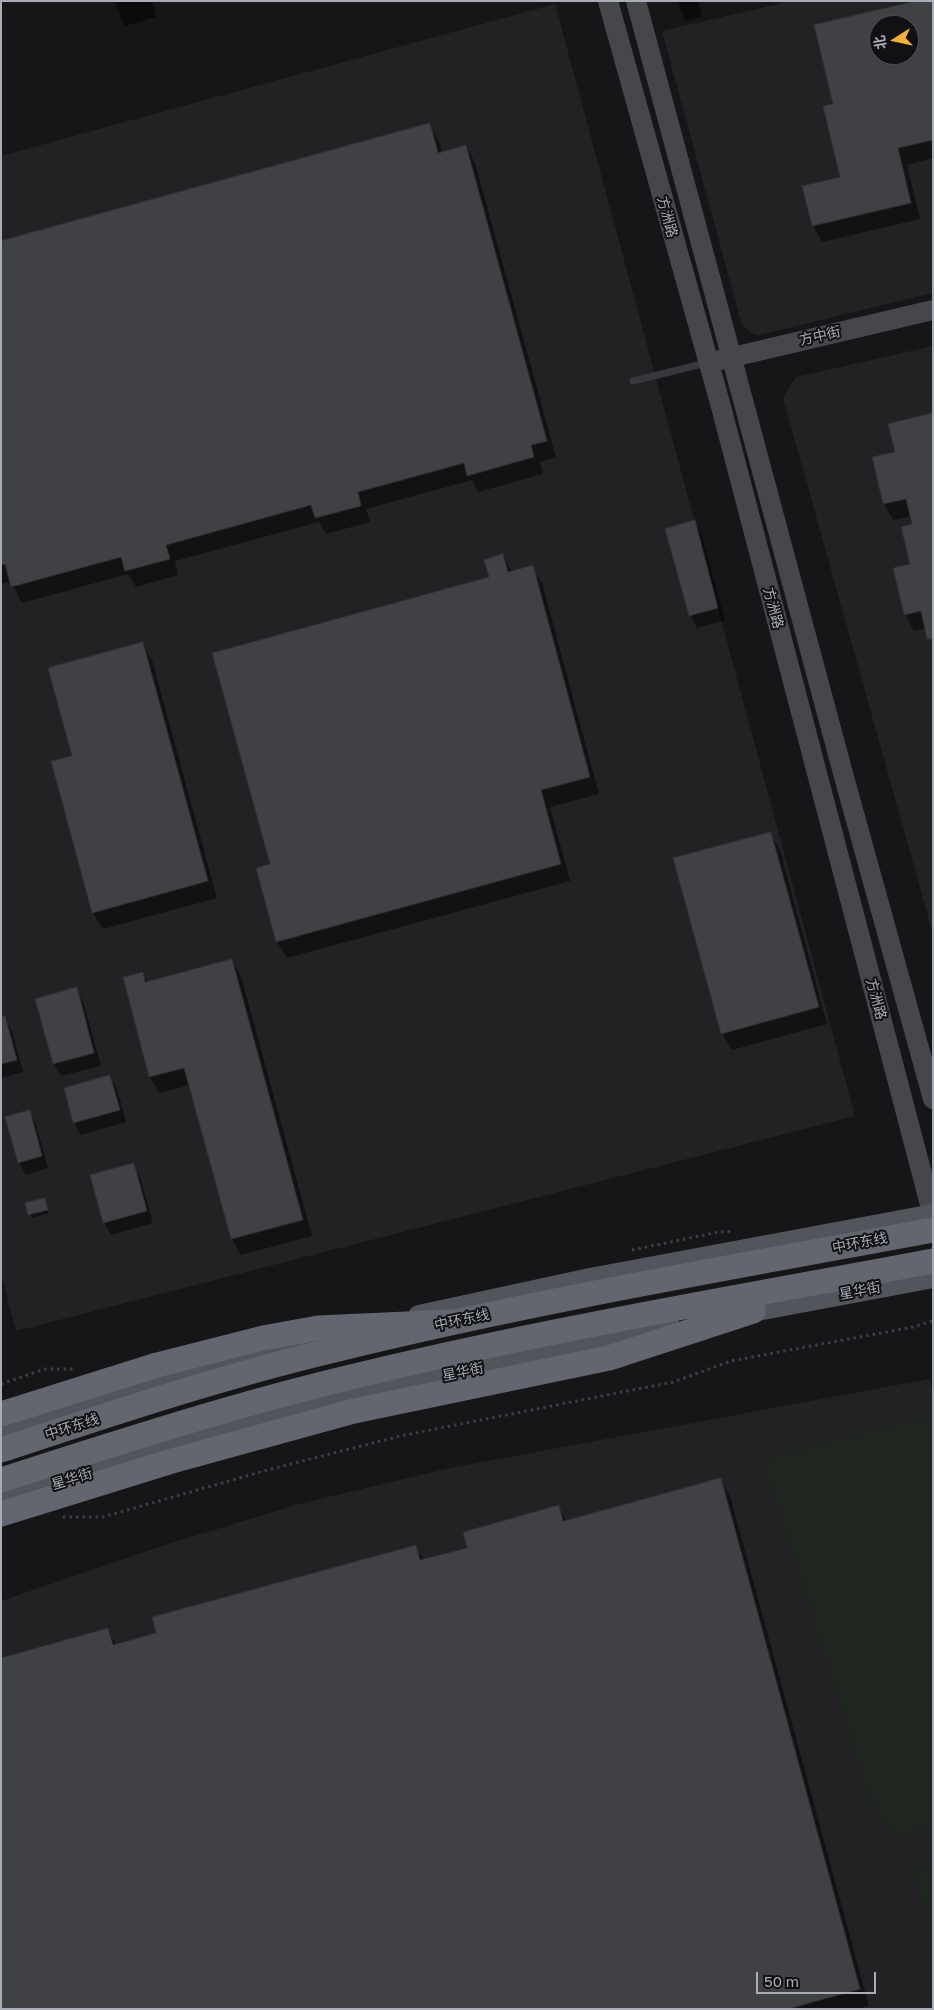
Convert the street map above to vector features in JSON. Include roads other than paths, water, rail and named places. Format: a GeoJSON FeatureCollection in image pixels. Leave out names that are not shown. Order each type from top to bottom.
{"type":"FeatureCollection","features":[{"type":"Feature","properties":{"kind":"highway","name":"中环东线"},"geometry":{"type":"LineString","coordinates":[[1,1450],[227,1378],[451,1322],[933,1230]]}},
{"type":"Feature","properties":{"kind":"highway","name":"中环东线"},"geometry":{"type":"LineString","coordinates":[[1,1480],[215,1412],[344,1378],[457,1352],[933,1261]]}},
{"type":"Feature","properties":{"kind":"highway"},"geometry":{"type":"LineString","coordinates":[[1,1514],[242,1441],[354,1411],[610,1358],[753,1311]]}},
{"type":"Feature","properties":{"kind":"highway"},"geometry":{"type":"LineString","coordinates":[[1,1414],[156,1365],[263,1338],[318,1328],[451,1322]]}},
{"type":"Feature","properties":{"kind":"main road","name":"方洲路"},"geometry":{"type":"LineString","coordinates":[[608,1],[708,363],[933,1215]]}},
{"type":"Feature","properties":{"kind":"main road","name":"方洲路"},"geometry":{"type":"LineString","coordinates":[[636,1],[839,758],[933,1099]]}},
{"type":"Feature","properties":{"kind":"main road","name":"方中街"},"geometry":{"type":"LineString","coordinates":[[708,363],[933,310]]}},
{"type":"Feature","properties":{"kind":"main road"},"geometry":{"type":"LineString","coordinates":[[1,1436],[222,1361],[590,1279],[933,1215]]}},
{"type":"Feature","properties":{"kind":"main road","name":"星华街"},"geometry":{"type":"LineString","coordinates":[[1,1501],[238,1427],[350,1398],[753,1311],[933,1277]]}},
{"type":"Feature","properties":{"kind":"lane"},"geometry":{"type":"LineString","coordinates":[[633,380],[708,363]]}}]}
